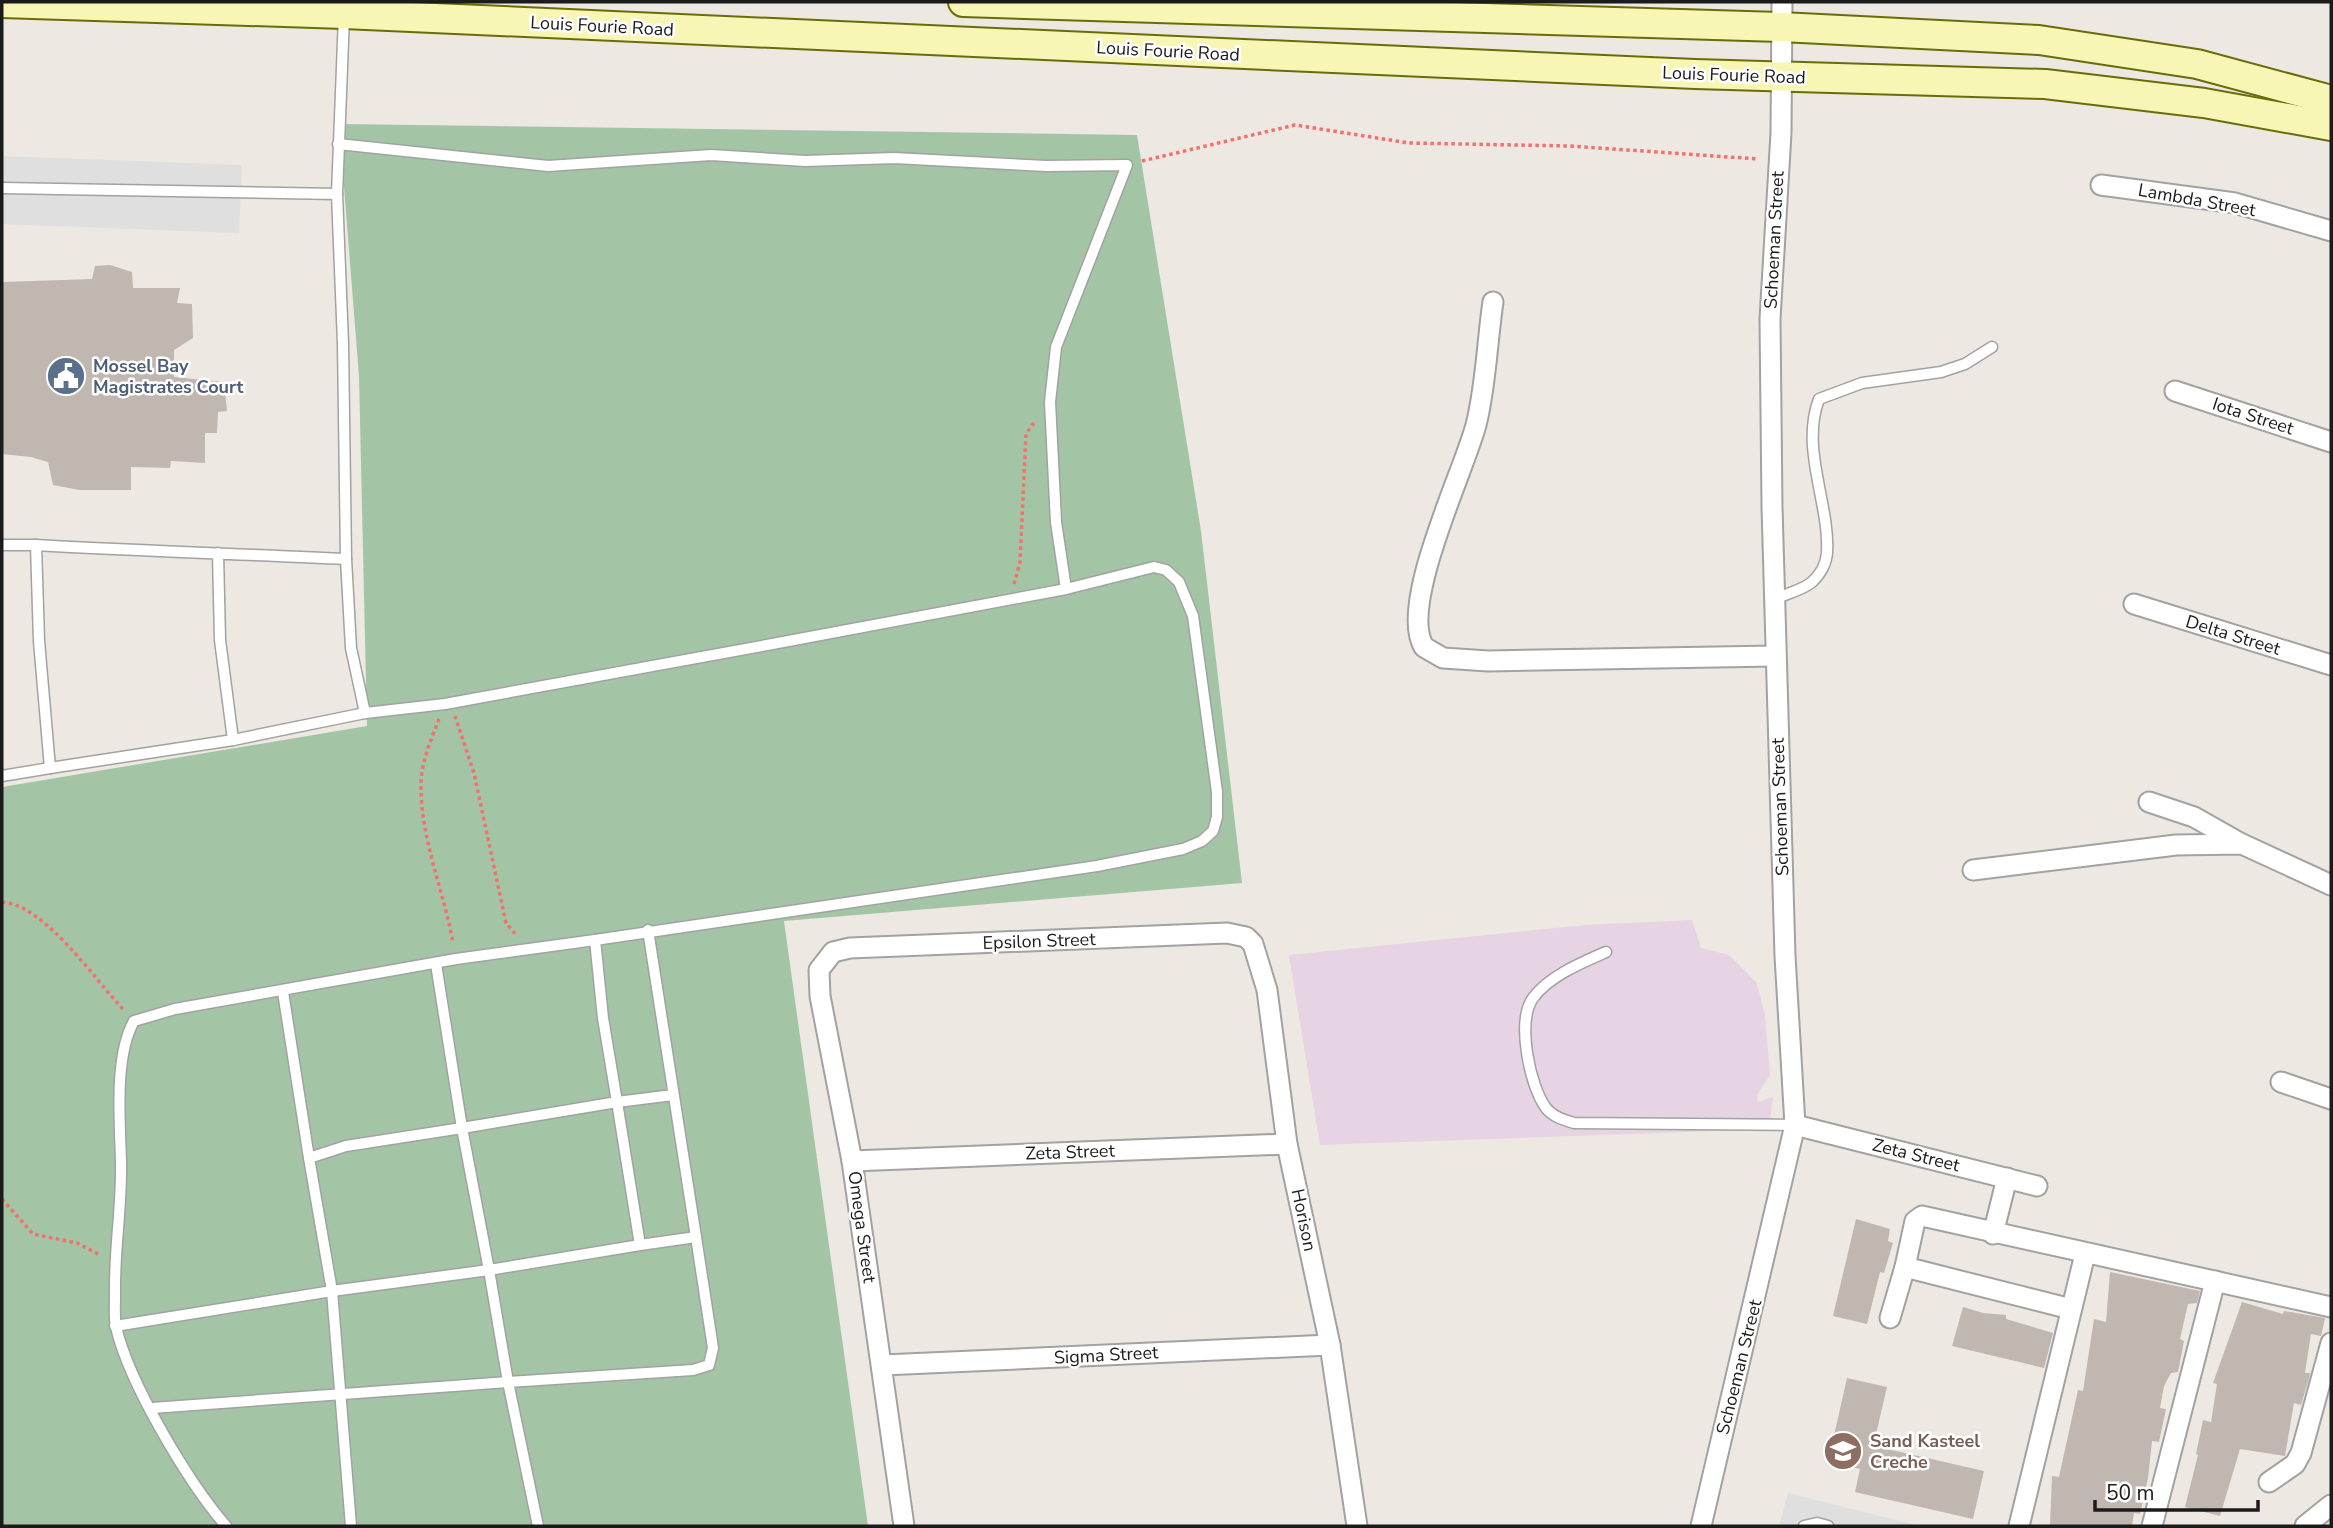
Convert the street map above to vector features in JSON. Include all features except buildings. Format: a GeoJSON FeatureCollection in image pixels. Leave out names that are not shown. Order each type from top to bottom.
{"type":"FeatureCollection","features":[{"type":"Feature","properties":{"kind":"main road"},"geometry":{"type":"LineString","coordinates":[[963,2],[1782,14],[2039,40],[2197,64],[2331,100]]}},
{"type":"Feature","properties":{"kind":"main road","name":"Louis Fourie Road"},"geometry":{"type":"LineString","coordinates":[[2,3],[344,8],[1781,77],[2045,84],[2204,103],[2331,126]]}},
{"type":"Feature","properties":{"kind":"street","name":"Schoeman Street"},"geometry":{"type":"LineString","coordinates":[[1701,1526],[1795,1125],[1785,956],[1773,600],[1770,320],[1782,14]]}},
{"type":"Feature","properties":{"kind":"street","name":"Lambda Street"},"geometry":{"type":"LineString","coordinates":[[2101,184],[2235,203],[2331,231]]}},
{"type":"Feature","properties":{"kind":"street"},"geometry":{"type":"LineString","coordinates":[[1493,302],[1476,424],[1423,580],[1419,617],[1424,647],[1443,658],[1489,661],[1775,656]]}},
{"type":"Feature","properties":{"kind":"street","name":"Iota Street"},"geometry":{"type":"LineString","coordinates":[[2175,391],[2331,442]]}},
{"type":"Feature","properties":{"kind":"street","name":"Delta Street"},"geometry":{"type":"LineString","coordinates":[[2134,604],[2331,665]]}},
{"type":"Feature","properties":{"kind":"street"},"geometry":{"type":"LineString","coordinates":[[2149,803],[2203,821],[2242,844],[2331,885]]}},
{"type":"Feature","properties":{"kind":"street"},"geometry":{"type":"LineString","coordinates":[[1973,870],[2176,845],[2242,844]]}},
{"type":"Feature","properties":{"kind":"street","name":"Epsilon Street"},"geometry":{"type":"LineString","coordinates":[[850,948],[1227,933]]}},
{"type":"Feature","properties":{"kind":"street","name":"Horison"},"geometry":{"type":"LineString","coordinates":[[1227,933],[1246,937],[1259,958],[1266,990],[1287,1144],[1330,1345],[1357,1526]]}},
{"type":"Feature","properties":{"kind":"street","name":"Omega Street"},"geometry":{"type":"LineString","coordinates":[[850,948],[833,952],[819,971],[820,996],[852,1161],[904,1526]]}},
{"type":"Feature","properties":{"kind":"street"},"geometry":{"type":"LineString","coordinates":[[2281,1082],[2331,1098]]}},
{"type":"Feature","properties":{"kind":"street","name":"Zeta Street"},"geometry":{"type":"LineString","coordinates":[[1795,1125],[2037,1186]]}},
{"type":"Feature","properties":{"kind":"street","name":"Zeta Street"},"geometry":{"type":"LineString","coordinates":[[852,1161],[1287,1144]]}},
{"type":"Feature","properties":{"kind":"street"},"geometry":{"type":"LineString","coordinates":[[1993,1234],[2007,1178]]}},
{"type":"Feature","properties":{"kind":"street"},"geometry":{"type":"LineString","coordinates":[[1890,1318],[1915,1221],[1922,1216],[1993,1234],[2331,1307]]}},
{"type":"Feature","properties":{"kind":"street"},"geometry":{"type":"LineString","coordinates":[[2019,1526],[2085,1254]]}},
{"type":"Feature","properties":{"kind":"street"},"geometry":{"type":"LineString","coordinates":[[1905,1267],[2071,1309]]}},
{"type":"Feature","properties":{"kind":"street"},"geometry":{"type":"LineString","coordinates":[[2152,1526],[2215,1282]]}},
{"type":"Feature","properties":{"kind":"street"},"geometry":{"type":"LineString","coordinates":[[2269,1482],[2295,1464],[2301,1454],[2331,1343]]}},
{"type":"Feature","properties":{"kind":"street","name":"Sigma Street"},"geometry":{"type":"LineString","coordinates":[[883,1365],[1330,1345]]}},
{"type":"Feature","properties":{"kind":"street"},"geometry":{"type":"LineString","coordinates":[[2305,1526],[2331,1505]]}},
{"type":"Feature","properties":{"kind":"lane"},"geometry":{"type":"LineString","coordinates":[[344,8],[337,194],[343,343],[346,559],[351,648],[365,713]]}},
{"type":"Feature","properties":{"kind":"lane"},"geometry":{"type":"LineString","coordinates":[[338,144],[548,166],[711,155],[805,161],[894,158],[1046,166],[1127,164],[1056,347],[1050,401],[1056,522],[1066,589]]}},
{"type":"Feature","properties":{"kind":"lane"},"geometry":{"type":"LineString","coordinates":[[2,188],[337,194]]}},
{"type":"Feature","properties":{"kind":"lane"},"geometry":{"type":"LineString","coordinates":[[1773,600],[1811,583],[1821,572],[1826,554],[1814,464],[1815,410],[1819,399],[1861,383],[1941,372],[1965,364],[1992,347]]}},
{"type":"Feature","properties":{"kind":"lane"},"geometry":{"type":"LineString","coordinates":[[2,545],[346,559]]}},
{"type":"Feature","properties":{"kind":"lane"},"geometry":{"type":"LineString","coordinates":[[36,545],[39,641],[50,768]]}},
{"type":"Feature","properties":{"kind":"lane"},"geometry":{"type":"LineString","coordinates":[[218,553],[219,640],[233,740]]}},
{"type":"Feature","properties":{"kind":"lane"},"geometry":{"type":"LineString","coordinates":[[2,776],[233,740],[365,713],[445,704],[1066,589],[1154,567],[1166,570],[1179,582],[1193,616],[1217,792],[1217,817],[1213,831],[1202,841],[1183,849],[1097,866],[648,930],[479,958],[456,959],[284,992],[175,1009],[134,1021],[124,1045],[121,1191],[114,1263],[116,1326],[139,1386],[179,1461],[226,1526]]}},
{"type":"Feature","properties":{"kind":"lane"},"geometry":{"type":"LineString","coordinates":[[152,1408],[693,1370],[709,1365],[713,1348],[648,930]]}},
{"type":"Feature","properties":{"kind":"lane"},"geometry":{"type":"LineString","coordinates":[[595,940],[603,1018],[640,1245]]}},
{"type":"Feature","properties":{"kind":"lane"},"geometry":{"type":"LineString","coordinates":[[1606,952],[1570,968],[1532,999],[1524,1030],[1533,1080],[1546,1108],[1561,1120],[1574,1123],[1795,1125]]}},
{"type":"Feature","properties":{"kind":"lane"},"geometry":{"type":"LineString","coordinates":[[436,964],[462,1128],[508,1382],[538,1526]]}},
{"type":"Feature","properties":{"kind":"lane"},"geometry":{"type":"LineString","coordinates":[[284,992],[332,1291],[351,1526]]}},
{"type":"Feature","properties":{"kind":"lane"},"geometry":{"type":"LineString","coordinates":[[309,1158],[346,1146],[673,1095]]}},
{"type":"Feature","properties":{"kind":"lane"},"geometry":{"type":"LineString","coordinates":[[116,1326],[696,1237]]}},
{"type":"Feature","properties":{"kind":"lane"},"geometry":{"type":"LineString","coordinates":[[1804,1526],[1817,1523],[1828,1526]]}},
{"type":"Feature","properties":{"kind":"path"},"geometry":{"type":"LineString","coordinates":[[1127,164],[1295,125],[1409,143],[1570,146],[1778,160]]}},
{"type":"Feature","properties":{"kind":"path"},"geometry":{"type":"LineString","coordinates":[[1011,599],[1020,562],[1026,434],[1050,401]]}},
{"type":"Feature","properties":{"kind":"path"},"geometry":{"type":"LineString","coordinates":[[445,704],[458,720],[474,773],[506,923],[527,949]]}},
{"type":"Feature","properties":{"kind":"path"},"geometry":{"type":"LineString","coordinates":[[445,704],[429,746],[420,786],[427,833],[456,959]]}},
{"type":"Feature","properties":{"kind":"path"},"geometry":{"type":"LineString","coordinates":[[2,902],[15,903],[68,943],[134,1021]]}},
{"type":"Feature","properties":{"kind":"path"},"geometry":{"type":"LineString","coordinates":[[2,1199],[33,1234],[78,1243],[114,1263]]}},
{"type":"Feature","properties":{"kind":"shaded area"},"geometry":{"type":"Polygon","coordinates":[[[2,156],[242,165],[239,233],[2,224],[2,156]]]}},
{"type":"Feature","properties":{"kind":"shaded area"},"geometry":{"type":"Polygon","coordinates":[[[1692,920],[1701,948],[1729,955],[1757,983],[1765,1015],[1770,1075],[1757,1095],[1758,1102],[1773,1097],[1769,1129],[1320,1145],[1289,955],[1585,925],[1692,920]]]}},
{"type":"Feature","properties":{"kind":"shaded area"},"geometry":{"type":"Polygon","coordinates":[[[1788,1493],[1920,1526],[1779,1526],[1788,1493]]]}},
{"type":"Feature","properties":{"kind":"green space"},"geometry":{"type":"Polygon","coordinates":[[[339,124],[1137,135],[1201,531],[1242,883],[784,921],[868,1526],[2,1526],[2,787],[367,726],[359,376],[339,124]]]}},
{"type":"Feature","properties":{"kind":"place","name":"Mossel Bay Magistrates Court"},"geometry":{"type":"Point","coordinates":[66,376]}},
{"type":"Feature","properties":{"kind":"place","name":"Sand Kasteel Creche"},"geometry":{"type":"Point","coordinates":[1843,1451]}}]}
